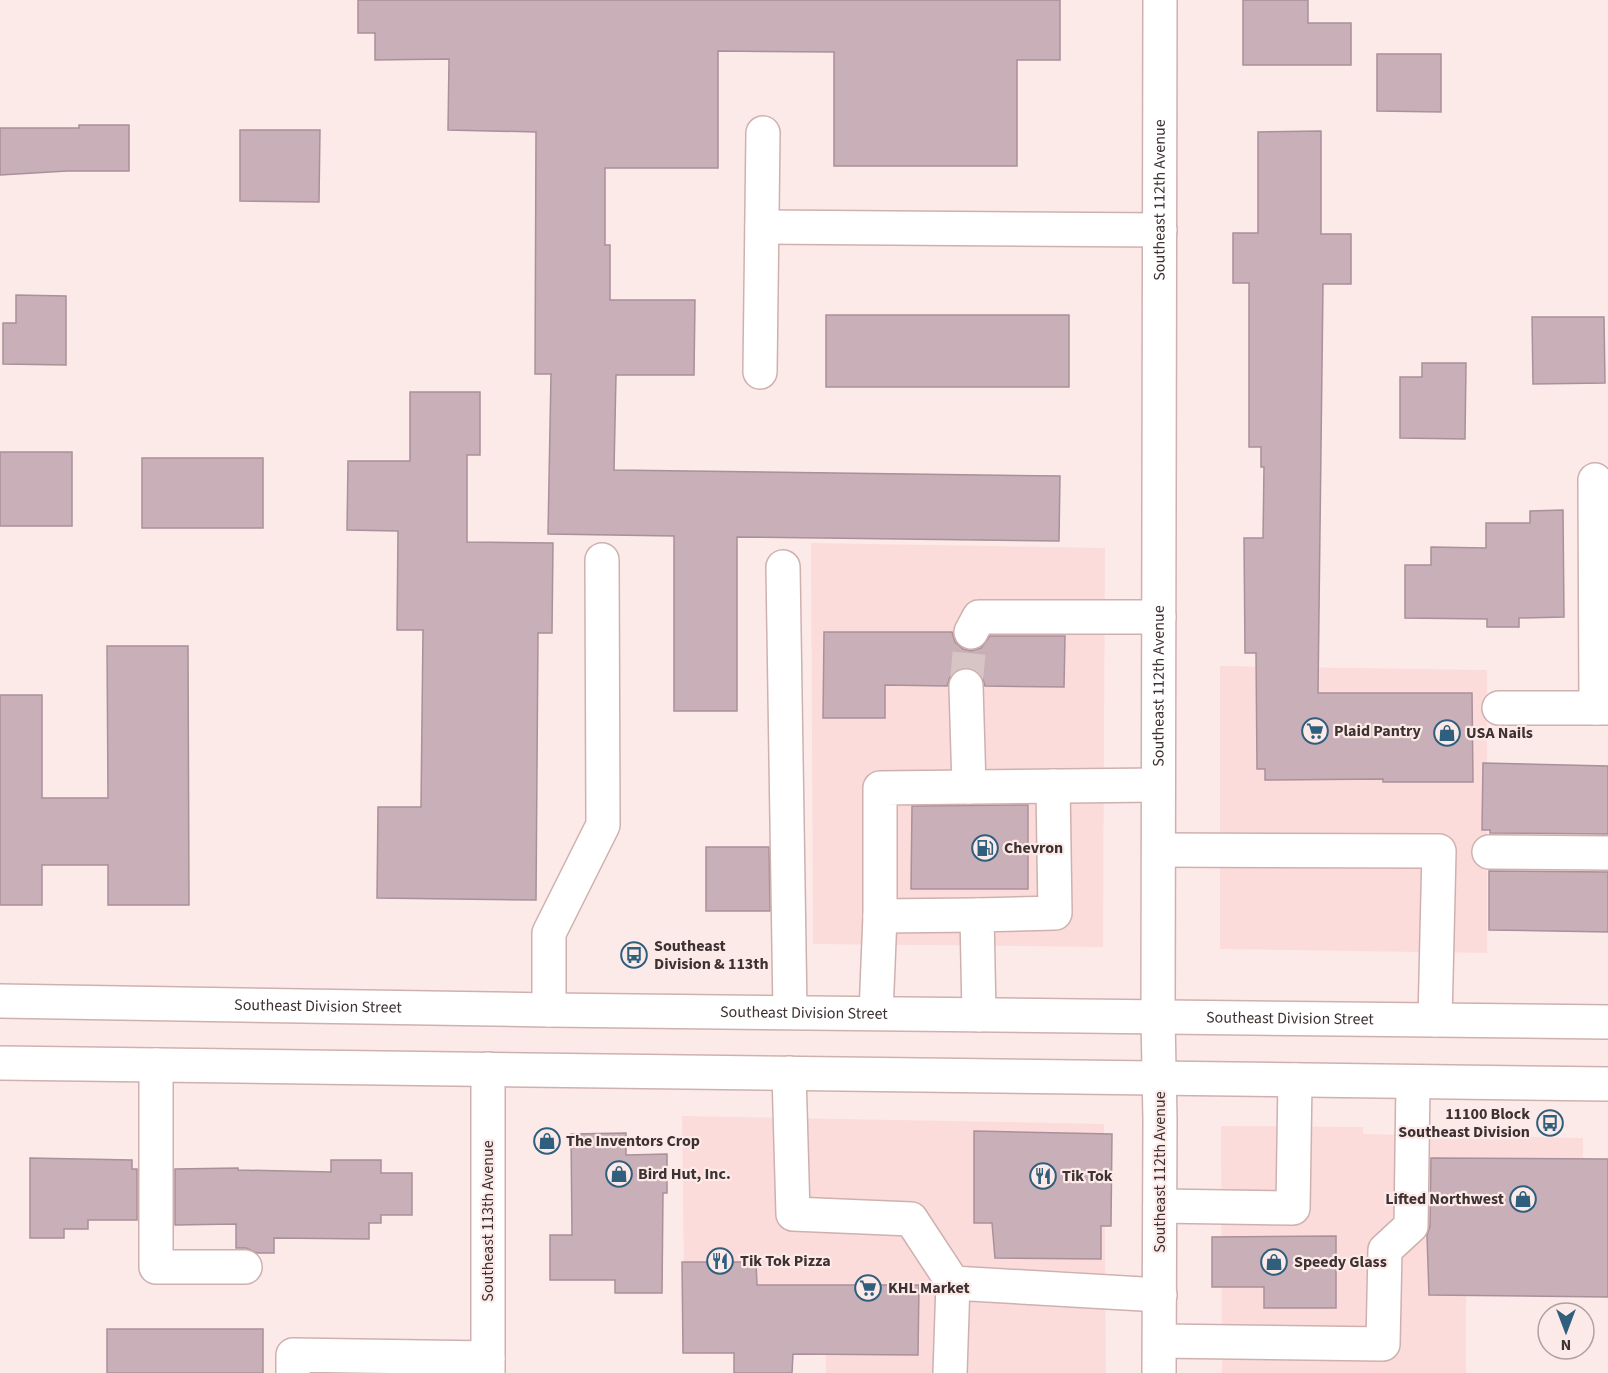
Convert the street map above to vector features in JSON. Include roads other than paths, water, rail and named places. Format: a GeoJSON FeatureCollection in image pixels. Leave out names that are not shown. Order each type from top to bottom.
{"type":"FeatureCollection","features":[{"type":"Feature","properties":{"kind":"main road","name":"Southeast 112th Avenue"},"geometry":{"type":"LineString","coordinates":[[1160,0],[1158,785],[1160,1357]]}},
{"type":"Feature","properties":{"kind":"main road"},"geometry":{"type":"LineString","coordinates":[[760,372],[763,133]]}},
{"type":"Feature","properties":{"kind":"main road"},"geometry":{"type":"LineString","coordinates":[[762,227],[1160,230]]}},
{"type":"Feature","properties":{"kind":"main road"},"geometry":{"type":"LineString","coordinates":[[1499,708],[1602,708],[1595,480]]}},
{"type":"Feature","properties":{"kind":"main road"},"geometry":{"type":"LineString","coordinates":[[549,1010],[549,933],[603,825],[602,560]]}},
{"type":"Feature","properties":{"kind":"main road"},"geometry":{"type":"LineString","coordinates":[[783,567],[790,1012]]}},
{"type":"Feature","properties":{"kind":"main road"},"geometry":{"type":"LineString","coordinates":[[971,633],[979,618],[1159,618]]}},
{"type":"Feature","properties":{"kind":"main road"},"geometry":{"type":"LineString","coordinates":[[966,686],[969,787]]}},
{"type":"Feature","properties":{"kind":"main road"},"geometry":{"type":"LineString","coordinates":[[876,1013],[880,916],[880,788],[1158,785]]}},
{"type":"Feature","properties":{"kind":"main road"},"geometry":{"type":"LineString","coordinates":[[880,916],[1055,913],[1053,786]]}},
{"type":"Feature","properties":{"kind":"main road"},"geometry":{"type":"LineString","coordinates":[[1159,850],[1440,851],[1436,1020]]}},
{"type":"Feature","properties":{"kind":"main road"},"geometry":{"type":"LineString","coordinates":[[1489,852],[1608,853]]}},
{"type":"Feature","properties":{"kind":"main road"},"geometry":{"type":"LineString","coordinates":[[977,915],[979,1015]]}},
{"type":"Feature","properties":{"kind":"main road","name":"Southeast Division Street"},"geometry":{"type":"LineString","coordinates":[[0,1001],[1158,1018],[1608,1022]]}},
{"type":"Feature","properties":{"kind":"main road"},"geometry":{"type":"LineString","coordinates":[[0,1063],[1608,1084]]}},
{"type":"Feature","properties":{"kind":"main road"},"geometry":{"type":"LineString","coordinates":[[156,1065],[156,1267],[245,1267]]}},
{"type":"Feature","properties":{"kind":"main road","name":"Southeast 113th Avenue"},"geometry":{"type":"LineString","coordinates":[[488,1069],[488,1366]]}},
{"type":"Feature","properties":{"kind":"main road"},"geometry":{"type":"LineString","coordinates":[[789,1073],[793,1214],[910,1219],[953,1283],[950,1373]]}},
{"type":"Feature","properties":{"kind":"main road"},"geometry":{"type":"LineString","coordinates":[[1160,1206],[1293,1208],[1295,1080]]}},
{"type":"Feature","properties":{"kind":"main road"},"geometry":{"type":"LineString","coordinates":[[1160,1357],[1383,1344],[1385,1250],[1411,1226],[1413,1082]]}},
{"type":"Feature","properties":{"kind":"main road"},"geometry":{"type":"LineString","coordinates":[[953,1283],[1160,1295]]}},
{"type":"Feature","properties":{"kind":"main road"},"geometry":{"type":"LineString","coordinates":[[293,1373],[293,1355],[488,1366]]}},
{"type":"Feature","properties":{"kind":"tunnel"},"geometry":{"type":"LineString","coordinates":[[966,686],[971,632]]}},
{"type":"Feature","properties":{"kind":"place","name":"Plaid Pantry"},"geometry":{"type":"Point","coordinates":[1315,731]}},
{"type":"Feature","properties":{"kind":"place","name":"USA Nails"},"geometry":{"type":"Point","coordinates":[1447,733]}},
{"type":"Feature","properties":{"kind":"place","name":"Chevron"},"geometry":{"type":"Point","coordinates":[985,848]}},
{"type":"Feature","properties":{"kind":"place","name":"Southeast Division & 113th"},"geometry":{"type":"Point","coordinates":[634,955]}},
{"type":"Feature","properties":{"kind":"place","name":"11100 Block Southeast Division"},"geometry":{"type":"Point","coordinates":[1550,1123]}},
{"type":"Feature","properties":{"kind":"place","name":"The Inventors Crop"},"geometry":{"type":"Point","coordinates":[547,1141]}},
{"type":"Feature","properties":{"kind":"place","name":"Bird Hut, Inc."},"geometry":{"type":"Point","coordinates":[619,1174]}},
{"type":"Feature","properties":{"kind":"place","name":"Tik Tok"},"geometry":{"type":"Point","coordinates":[1043,1176]}},
{"type":"Feature","properties":{"kind":"place","name":"Lifted Northwest"},"geometry":{"type":"Point","coordinates":[1523,1199]}},
{"type":"Feature","properties":{"kind":"place","name":"Tik Tok Pizza"},"geometry":{"type":"Point","coordinates":[720,1261]}},
{"type":"Feature","properties":{"kind":"place","name":"Speedy Glass"},"geometry":{"type":"Point","coordinates":[1274,1262]}},
{"type":"Feature","properties":{"kind":"place","name":"KHL Market"},"geometry":{"type":"Point","coordinates":[868,1288]}}]}
